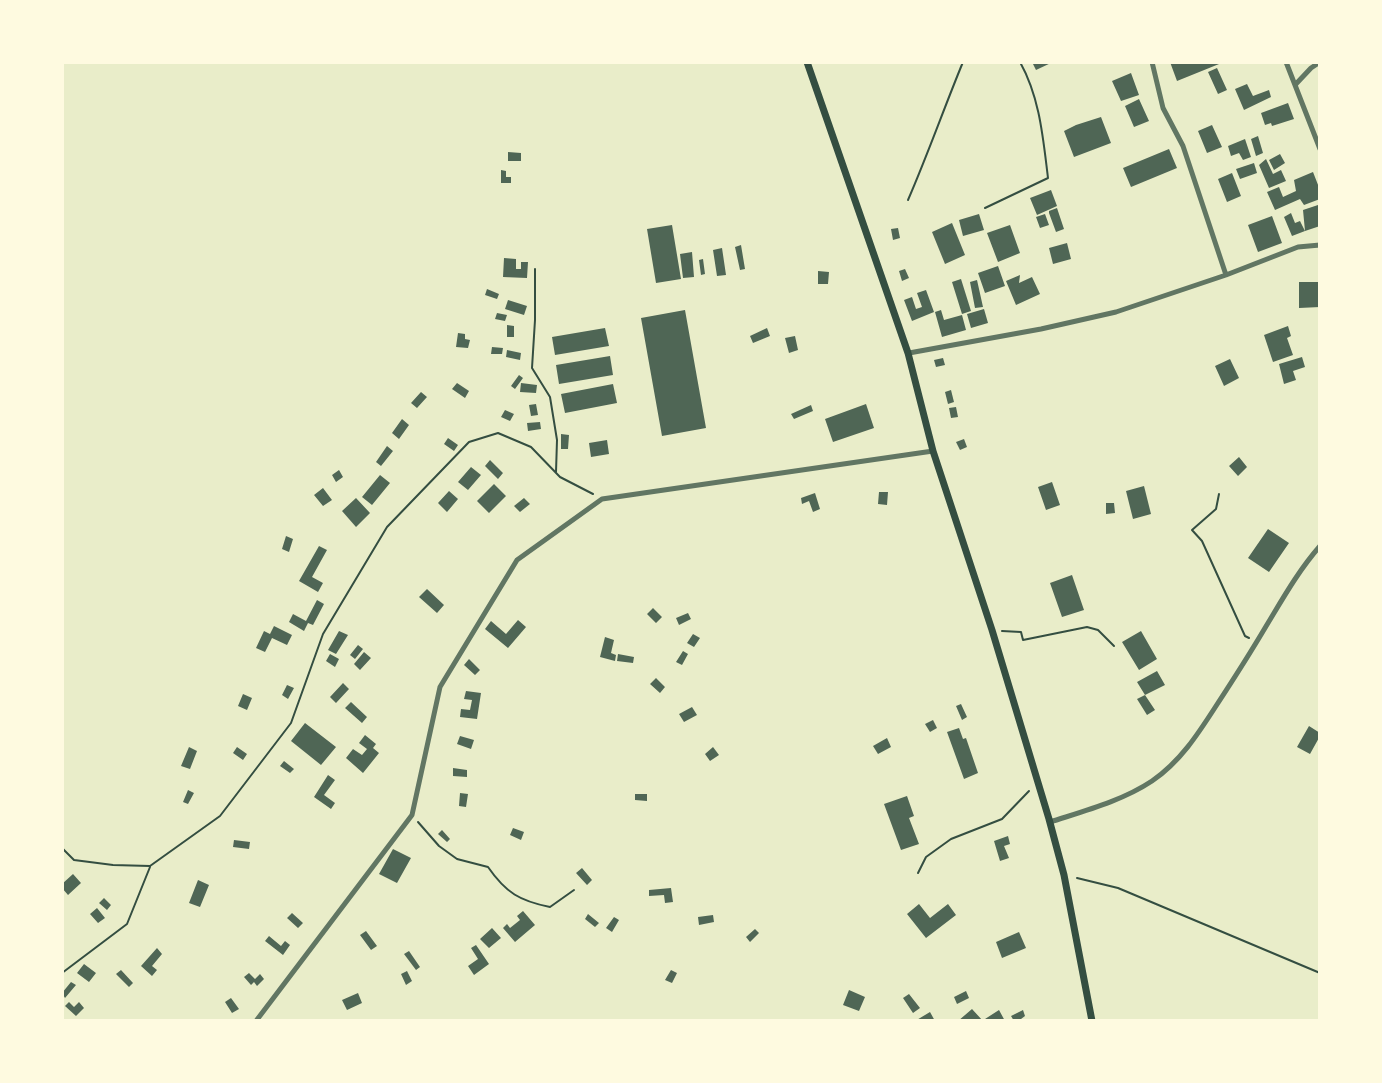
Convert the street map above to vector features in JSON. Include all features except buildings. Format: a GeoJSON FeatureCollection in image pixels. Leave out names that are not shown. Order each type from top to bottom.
{"type":"FeatureCollection","features":[{"type":"Feature","properties":{"kind":"main road"},"geometry":{"type":"LineString","coordinates":[[807,62],[908,353],[933,451],[1038,781],[1064,875],[1092,1021]]}},
{"type":"Feature","properties":{"kind":"street"},"geometry":{"type":"LineString","coordinates":[[1152,62],[1163,108],[1183,146],[1226,275]]}},
{"type":"Feature","properties":{"kind":"street"},"geometry":{"type":"LineString","coordinates":[[1286,62],[1320,149]]}},
{"type":"Feature","properties":{"kind":"street"},"geometry":{"type":"LineString","coordinates":[[1295,85],[1320,62]]}},
{"type":"Feature","properties":{"kind":"street"},"geometry":{"type":"LineString","coordinates":[[908,353],[1116,312],[1298,247],[1320,245]]}},
{"type":"Feature","properties":{"kind":"street"},"geometry":{"type":"LineString","coordinates":[[256,1021],[412,815],[440,687],[517,560],[602,499],[933,451]]}},
{"type":"Feature","properties":{"kind":"street"},"geometry":{"type":"LineString","coordinates":[[1050,822],[1129,794],[1172,765],[1198,733],[1297,575],[1320,546]]}},
{"type":"Feature","properties":{"kind":"path"},"geometry":{"type":"LineString","coordinates":[[908,200],[963,62]]}},
{"type":"Feature","properties":{"kind":"path"},"geometry":{"type":"LineString","coordinates":[[985,208],[1048,178],[1038,108],[1020,62]]}},
{"type":"Feature","properties":{"kind":"path"},"geometry":{"type":"LineString","coordinates":[[535,269],[532,368],[550,397],[557,440],[556,473]]}},
{"type":"Feature","properties":{"kind":"path"},"geometry":{"type":"LineString","coordinates":[[62,973],[127,924],[150,866],[220,816],[291,723],[323,634],[387,527],[469,442],[498,433],[531,447],[560,477],[602,499]]}},
{"type":"Feature","properties":{"kind":"path"},"geometry":{"type":"LineString","coordinates":[[1219,494],[1216,509],[1192,530],[1202,541],[1245,636],[1258,641]]}},
{"type":"Feature","properties":{"kind":"path"},"geometry":{"type":"LineString","coordinates":[[992,630],[1021,632],[1023,640],[1087,627],[1098,630],[1114,646]]}},
{"type":"Feature","properties":{"kind":"path"},"geometry":{"type":"LineString","coordinates":[[918,873],[926,857],[951,839],[1002,819],[1038,781]]}},
{"type":"Feature","properties":{"kind":"path"},"geometry":{"type":"LineString","coordinates":[[412,815],[439,846],[457,859],[488,867],[499,883],[526,903],[550,907],[574,890]]}},
{"type":"Feature","properties":{"kind":"path"},"geometry":{"type":"LineString","coordinates":[[62,848],[74,860],[150,866]]}},
{"type":"Feature","properties":{"kind":"path"},"geometry":{"type":"LineString","coordinates":[[1064,875],[1118,888],[1320,973]]}}]}
